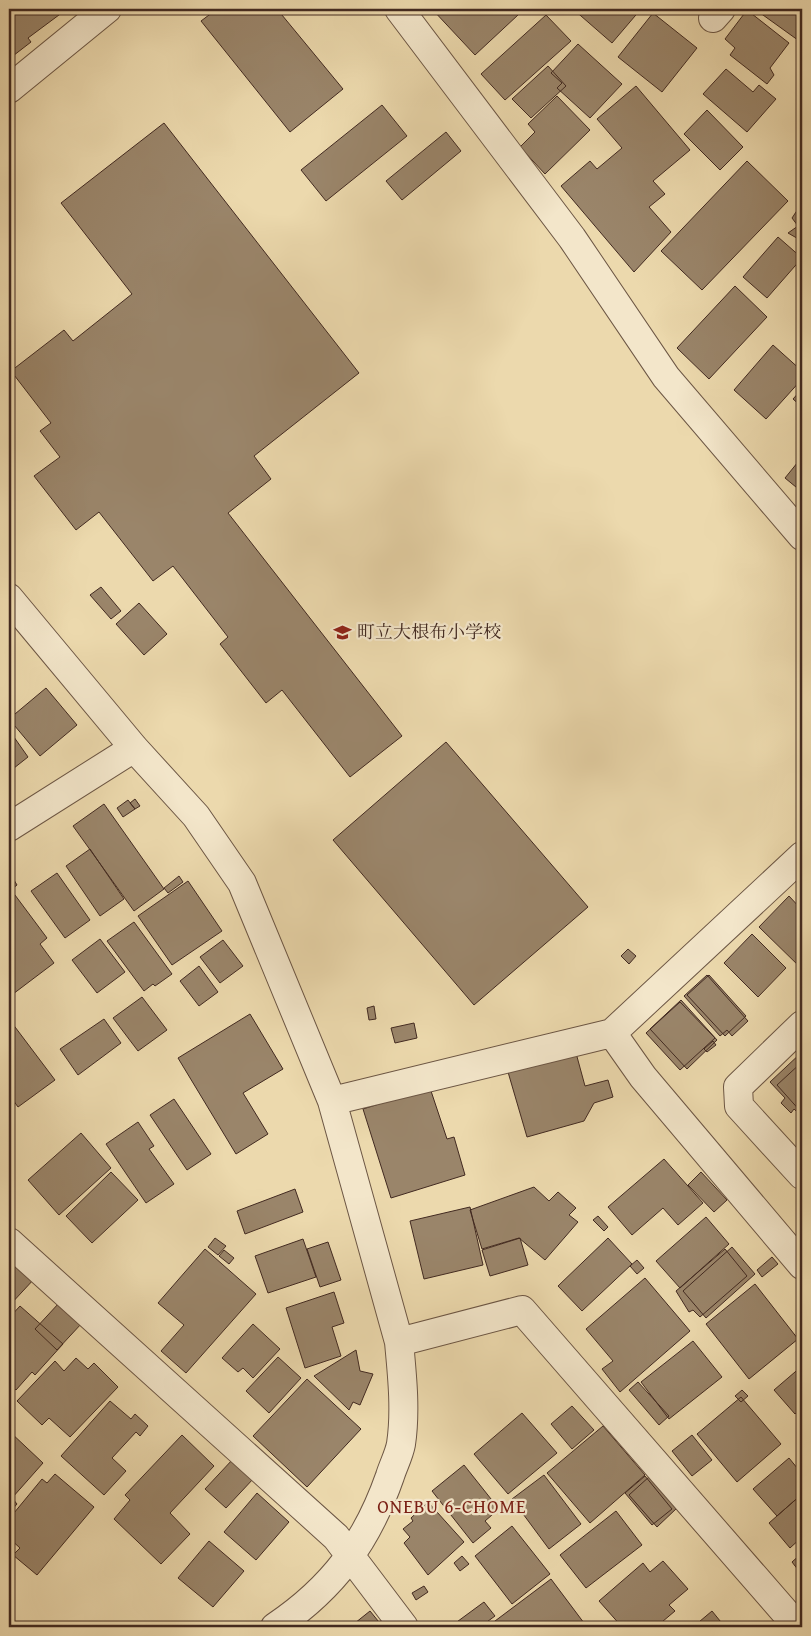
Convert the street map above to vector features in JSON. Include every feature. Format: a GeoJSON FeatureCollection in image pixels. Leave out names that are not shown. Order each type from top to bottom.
{"type":"FeatureCollection","features":[{"type":"Feature","properties":{"kind":"street"},"geometry":{"type":"LineString","coordinates":[[9,89],[107,9]]}},
{"type":"Feature","properties":{"kind":"street"},"geometry":{"type":"LineString","coordinates":[[399,9],[572,238],[666,377],[802,536]]}},
{"type":"Feature","properties":{"kind":"street"},"geometry":{"type":"LineString","coordinates":[[9,598],[134,748],[196,816],[242,883],[332,1101],[399,1342],[403,1380],[401,1444],[380,1503],[352,1556],[305,1607],[275,1627]]}},
{"type":"Feature","properties":{"kind":"street"},"geometry":{"type":"LineString","coordinates":[[9,827],[134,748]]}},
{"type":"Feature","properties":{"kind":"street"},"geometry":{"type":"LineString","coordinates":[[332,1101],[612,1033],[798,869]]}},
{"type":"Feature","properties":{"kind":"street"},"geometry":{"type":"LineString","coordinates":[[802,1025],[738,1087],[739,1106],[802,1175]]}},
{"type":"Feature","properties":{"kind":"street"},"geometry":{"type":"LineString","coordinates":[[612,1033],[643,1077],[802,1265]]}},
{"type":"Feature","properties":{"kind":"street"},"geometry":{"type":"LineString","coordinates":[[9,1242],[336,1537],[404,1627]]}},
{"type":"Feature","properties":{"kind":"street"},"geometry":{"type":"LineString","coordinates":[[399,1342],[522,1310],[798,1627]]}},
{"type":"Feature","properties":{"kind":"building"},"geometry":{"type":"Polygon","coordinates":[[[9,9],[67,9],[28,38],[31,42],[9,59],[9,9]]]}},
{"type":"Feature","properties":{"kind":"building"},"geometry":{"type":"Polygon","coordinates":[[[217,9],[277,9],[343,89],[290,132],[201,21],[217,9]]]}},
{"type":"Feature","properties":{"kind":"building"},"geometry":{"type":"Polygon","coordinates":[[[432,9],[511,9],[518,15],[475,55],[432,9]]]}},
{"type":"Feature","properties":{"kind":"building"},"geometry":{"type":"Polygon","coordinates":[[[573,9],[641,9],[612,43],[573,9]]]}},
{"type":"Feature","properties":{"kind":"building"},"geometry":{"type":"Polygon","coordinates":[[[802,9],[802,43],[756,10],[802,9]]]}},
{"type":"Feature","properties":{"kind":"building"},"geometry":{"type":"Polygon","coordinates":[[[747,10],[789,43],[770,68],[774,75],[767,84],[730,55],[735,48],[725,39],[747,10]]]}},
{"type":"Feature","properties":{"kind":"building"},"geometry":{"type":"Polygon","coordinates":[[[653,13],[697,48],[662,92],[618,57],[653,13]]]}},
{"type":"Feature","properties":{"kind":"building"},"geometry":{"type":"Polygon","coordinates":[[[546,15],[571,41],[505,100],[481,74],[546,15]]]}},
{"type":"Feature","properties":{"kind":"building"},"geometry":{"type":"Polygon","coordinates":[[[578,44],[622,84],[590,118],[557,88],[562,83],[551,73],[578,44]]]}},
{"type":"Feature","properties":{"kind":"building"},"geometry":{"type":"Polygon","coordinates":[[[548,66],[566,86],[531,118],[512,99],[548,66]]]}},
{"type":"Feature","properties":{"kind":"building"},"geometry":{"type":"Polygon","coordinates":[[[726,69],[753,92],[759,85],[776,99],[747,132],[703,94],[726,69]]]}},
{"type":"Feature","properties":{"kind":"building"},"geometry":{"type":"Polygon","coordinates":[[[636,86],[690,150],[653,181],[665,194],[649,207],[671,232],[634,272],[561,186],[590,161],[597,169],[622,148],[597,119],[636,86]]]}},
{"type":"Feature","properties":{"kind":"building"},"geometry":{"type":"Polygon","coordinates":[[[557,96],[590,130],[545,174],[520,147],[535,132],[528,124],[557,96]]]}},
{"type":"Feature","properties":{"kind":"building"},"geometry":{"type":"Polygon","coordinates":[[[382,105],[407,136],[326,201],[301,170],[382,105]]]}},
{"type":"Feature","properties":{"kind":"building"},"geometry":{"type":"Polygon","coordinates":[[[707,110],[743,147],[720,170],[684,134],[707,110]]]}},
{"type":"Feature","properties":{"kind":"building"},"geometry":{"type":"Polygon","coordinates":[[[164,123],[359,373],[254,456],[271,479],[228,513],[402,736],[350,777],[282,690],[266,703],[220,644],[228,637],[173,566],[153,581],[99,512],[76,530],[34,476],[60,457],[40,431],[51,423],[11,371],[64,330],[73,341],[132,294],[61,203],[164,123]]]}},
{"type":"Feature","properties":{"kind":"building"},"geometry":{"type":"Polygon","coordinates":[[[446,132],[461,151],[402,200],[386,181],[446,132]]]}},
{"type":"Feature","properties":{"kind":"building"},"geometry":{"type":"Polygon","coordinates":[[[747,161],[788,201],[702,290],[661,251],[747,161]]]}},
{"type":"Feature","properties":{"kind":"building"},"geometry":{"type":"Polygon","coordinates":[[[802,203],[802,241],[788,233],[798,226],[792,218],[802,203]]]}},
{"type":"Feature","properties":{"kind":"building"},"geometry":{"type":"Polygon","coordinates":[[[778,237],[802,258],[767,298],[743,277],[778,237]]]}},
{"type":"Feature","properties":{"kind":"building"},"geometry":{"type":"Polygon","coordinates":[[[735,286],[767,317],[709,379],[677,348],[735,286]]]}},
{"type":"Feature","properties":{"kind":"building"},"geometry":{"type":"Polygon","coordinates":[[[773,345],[802,371],[802,379],[766,419],[734,390],[773,345]]]}},
{"type":"Feature","properties":{"kind":"building"},"geometry":{"type":"Polygon","coordinates":[[[802,389],[802,407],[793,399],[802,389]]]}},
{"type":"Feature","properties":{"kind":"building"},"geometry":{"type":"Polygon","coordinates":[[[802,457],[802,492],[785,478],[802,457]]]}},
{"type":"Feature","properties":{"kind":"building"},"geometry":{"type":"Polygon","coordinates":[[[101,587],[121,611],[111,619],[90,595],[101,587]]]}},
{"type":"Feature","properties":{"kind":"building"},"geometry":{"type":"Polygon","coordinates":[[[139,603],[167,634],[144,655],[116,624],[139,603]]]}},
{"type":"Feature","properties":{"kind":"building"},"geometry":{"type":"Polygon","coordinates":[[[46,688],[77,725],[40,756],[9,719],[46,688]]]}},
{"type":"Feature","properties":{"kind":"building"},"geometry":{"type":"Polygon","coordinates":[[[9,730],[28,757],[9,772],[9,730]]]}},
{"type":"Feature","properties":{"kind":"building"},"geometry":{"type":"Polygon","coordinates":[[[446,742],[588,907],[474,1005],[333,840],[446,742]]]}},
{"type":"Feature","properties":{"kind":"building"},"geometry":{"type":"Polygon","coordinates":[[[135,799],[140,806],[135,809],[130,803],[135,799]]]}},
{"type":"Feature","properties":{"kind":"building"},"geometry":{"type":"Polygon","coordinates":[[[128,800],[135,809],[123,817],[117,808],[128,800]]]}},
{"type":"Feature","properties":{"kind":"building"},"geometry":{"type":"Polygon","coordinates":[[[104,804],[164,889],[134,911],[73,826],[104,804]]]}},
{"type":"Feature","properties":{"kind":"building"},"geometry":{"type":"Polygon","coordinates":[[[90,849],[124,899],[100,916],[66,866],[90,849]]]}},
{"type":"Feature","properties":{"kind":"building"},"geometry":{"type":"Polygon","coordinates":[[[57,873],[90,920],[65,938],[31,891],[57,873]]]}},
{"type":"Feature","properties":{"kind":"building"},"geometry":{"type":"Polygon","coordinates":[[[11,875],[17,885],[12,889],[9,884],[9,877],[11,875]]]}},
{"type":"Feature","properties":{"kind":"building"},"geometry":{"type":"Polygon","coordinates":[[[179,876],[183,882],[168,893],[164,888],[179,876]]]}},
{"type":"Feature","properties":{"kind":"building"},"geometry":{"type":"Polygon","coordinates":[[[188,881],[222,931],[172,965],[138,916],[188,881]]]}},
{"type":"Feature","properties":{"kind":"building"},"geometry":{"type":"Polygon","coordinates":[[[9,887],[47,938],[40,944],[54,963],[13,994],[9,989],[9,887]]]}},
{"type":"Feature","properties":{"kind":"building"},"geometry":{"type":"Polygon","coordinates":[[[789,896],[802,910],[802,969],[759,927],[789,896]]]}},
{"type":"Feature","properties":{"kind":"building"},"geometry":{"type":"Polygon","coordinates":[[[134,922],[172,974],[144,991],[107,941],[134,922]]]}},
{"type":"Feature","properties":{"kind":"building"},"geometry":{"type":"Polygon","coordinates":[[[752,934],[786,968],[758,997],[724,963],[752,934]]]}},
{"type":"Feature","properties":{"kind":"building"},"geometry":{"type":"Polygon","coordinates":[[[100,939],[125,972],[97,993],[72,960],[100,939]]]}},
{"type":"Feature","properties":{"kind":"building"},"geometry":{"type":"Polygon","coordinates":[[[223,940],[243,966],[220,983],[200,957],[223,940]]]}},
{"type":"Feature","properties":{"kind":"building"},"geometry":{"type":"Polygon","coordinates":[[[628,949],[636,956],[629,964],[621,956],[628,949]]]}},
{"type":"Feature","properties":{"kind":"building"},"geometry":{"type":"Polygon","coordinates":[[[199,966],[218,992],[199,1006],[180,981],[199,966]]]}},
{"type":"Feature","properties":{"kind":"building"},"geometry":{"type":"Polygon","coordinates":[[[707,975],[748,1021],[732,1036],[727,1030],[720,1036],[684,996],[707,975]]]}},
{"type":"Feature","properties":{"kind":"building"},"geometry":{"type":"Polygon","coordinates":[[[709,975],[746,1016],[725,1036],[687,995],[709,975]]]}},
{"type":"Feature","properties":{"kind":"building"},"geometry":{"type":"Polygon","coordinates":[[[142,997],[167,1030],[138,1051],[113,1018],[142,997]]]}},
{"type":"Feature","properties":{"kind":"building"},"geometry":{"type":"Polygon","coordinates":[[[681,1000],[717,1040],[687,1069],[650,1029],[681,1000]]]}},
{"type":"Feature","properties":{"kind":"building"},"geometry":{"type":"Polygon","coordinates":[[[680,1002],[715,1038],[680,1070],[646,1033],[680,1002]]]}},
{"type":"Feature","properties":{"kind":"building"},"geometry":{"type":"Polygon","coordinates":[[[374,1006],[376,1019],[369,1020],[367,1008],[374,1006]]]}},
{"type":"Feature","properties":{"kind":"building"},"geometry":{"type":"Polygon","coordinates":[[[250,1014],[283,1069],[243,1093],[268,1134],[236,1154],[178,1058],[250,1014]]]}},
{"type":"Feature","properties":{"kind":"building"},"geometry":{"type":"Polygon","coordinates":[[[9,1019],[55,1080],[18,1107],[13,1100],[9,1103],[9,1019]]]}},
{"type":"Feature","properties":{"kind":"building"},"geometry":{"type":"Polygon","coordinates":[[[104,1019],[121,1043],[78,1075],[60,1049],[104,1019]]]}},
{"type":"Feature","properties":{"kind":"building"},"geometry":{"type":"Polygon","coordinates":[[[414,1023],[417,1038],[395,1043],[391,1028],[414,1023]]]}},
{"type":"Feature","properties":{"kind":"building"},"geometry":{"type":"Polygon","coordinates":[[[713,1041],[716,1045],[707,1052],[704,1049],[713,1041]]]}},
{"type":"Feature","properties":{"kind":"building"},"geometry":{"type":"Polygon","coordinates":[[[802,1052],[801,1116],[794,1109],[791,1113],[781,1103],[785,1098],[770,1082],[802,1052]]]}},
{"type":"Feature","properties":{"kind":"building"},"geometry":{"type":"Polygon","coordinates":[[[576,1053],[585,1086],[608,1080],[613,1097],[594,1103],[584,1121],[527,1137],[508,1072],[576,1053]]]}},
{"type":"Feature","properties":{"kind":"building"},"geometry":{"type":"Polygon","coordinates":[[[802,1062],[802,1113],[777,1085],[802,1062]]]}},
{"type":"Feature","properties":{"kind":"building"},"geometry":{"type":"Polygon","coordinates":[[[430,1088],[447,1139],[454,1137],[465,1175],[391,1198],[363,1109],[430,1088]]]}},
{"type":"Feature","properties":{"kind":"building"},"geometry":{"type":"Polygon","coordinates":[[[174,1099],[211,1154],[187,1170],[150,1115],[174,1099]]]}},
{"type":"Feature","properties":{"kind":"building"},"geometry":{"type":"Polygon","coordinates":[[[138,1122],[154,1146],[149,1149],[174,1184],[146,1203],[106,1144],[138,1122]]]}},
{"type":"Feature","properties":{"kind":"building"},"geometry":{"type":"Polygon","coordinates":[[[81,1133],[111,1168],[59,1215],[28,1180],[81,1133]]]}},
{"type":"Feature","properties":{"kind":"building"},"geometry":{"type":"Polygon","coordinates":[[[664,1159],[703,1203],[678,1225],[663,1208],[632,1235],[608,1207],[664,1159]]]}},
{"type":"Feature","properties":{"kind":"building"},"geometry":{"type":"Polygon","coordinates":[[[111,1172],[138,1200],[92,1243],[66,1216],[111,1172]]]}},
{"type":"Feature","properties":{"kind":"building"},"geometry":{"type":"Polygon","coordinates":[[[701,1172],[727,1200],[714,1212],[688,1185],[701,1172]]]}},
{"type":"Feature","properties":{"kind":"building"},"geometry":{"type":"Polygon","coordinates":[[[534,1187],[549,1201],[558,1192],[576,1208],[569,1215],[578,1222],[545,1260],[519,1238],[482,1249],[470,1210],[534,1187]]]}},
{"type":"Feature","properties":{"kind":"building"},"geometry":{"type":"Polygon","coordinates":[[[295,1189],[303,1212],[245,1234],[237,1211],[295,1189]]]}},
{"type":"Feature","properties":{"kind":"building"},"geometry":{"type":"Polygon","coordinates":[[[470,1207],[483,1265],[424,1279],[410,1221],[470,1207]]]}},
{"type":"Feature","properties":{"kind":"building"},"geometry":{"type":"Polygon","coordinates":[[[598,1216],[608,1227],[604,1231],[593,1220],[598,1216]]]}},
{"type":"Feature","properties":{"kind":"building"},"geometry":{"type":"Polygon","coordinates":[[[706,1217],[729,1244],[680,1288],[656,1261],[706,1217]]]}},
{"type":"Feature","properties":{"kind":"building"},"geometry":{"type":"Polygon","coordinates":[[[215,1238],[226,1246],[218,1255],[208,1247],[215,1238]]]}},
{"type":"Feature","properties":{"kind":"building"},"geometry":{"type":"Polygon","coordinates":[[[520,1238],[528,1265],[490,1276],[482,1250],[520,1238]]]}},
{"type":"Feature","properties":{"kind":"building"},"geometry":{"type":"Polygon","coordinates":[[[608,1238],[632,1264],[582,1311],[558,1286],[608,1238]]]}},
{"type":"Feature","properties":{"kind":"building"},"geometry":{"type":"Polygon","coordinates":[[[303,1239],[316,1277],[268,1293],[255,1256],[303,1239]]]}},
{"type":"Feature","properties":{"kind":"building"},"geometry":{"type":"Polygon","coordinates":[[[328,1242],[341,1280],[320,1287],[307,1249],[328,1242]]]}},
{"type":"Feature","properties":{"kind":"building"},"geometry":{"type":"Polygon","coordinates":[[[732,1247],[755,1274],[706,1318],[683,1291],[732,1247]]]}},
{"type":"Feature","properties":{"kind":"building"},"geometry":{"type":"Polygon","coordinates":[[[205,1249],[256,1294],[186,1373],[161,1351],[184,1325],[158,1303],[205,1249]]]}},
{"type":"Feature","properties":{"kind":"building"},"geometry":{"type":"Polygon","coordinates":[[[725,1249],[747,1276],[700,1317],[693,1310],[689,1312],[676,1291],[725,1249]]]}},
{"type":"Feature","properties":{"kind":"building"},"geometry":{"type":"Polygon","coordinates":[[[224,1250],[234,1258],[229,1264],[219,1256],[224,1250]]]}},
{"type":"Feature","properties":{"kind":"building"},"geometry":{"type":"Polygon","coordinates":[[[9,1253],[35,1278],[9,1306],[9,1253]]]}},
{"type":"Feature","properties":{"kind":"building"},"geometry":{"type":"Polygon","coordinates":[[[772,1257],[778,1264],[762,1277],[757,1270],[772,1257]]]}},
{"type":"Feature","properties":{"kind":"building"},"geometry":{"type":"Polygon","coordinates":[[[637,1260],[644,1268],[637,1274],[630,1266],[637,1260]]]}},
{"type":"Feature","properties":{"kind":"building"},"geometry":{"type":"Polygon","coordinates":[[[645,1278],[690,1331],[620,1392],[602,1369],[613,1361],[586,1329],[645,1278]]]}},
{"type":"Feature","properties":{"kind":"building"},"geometry":{"type":"Polygon","coordinates":[[[755,1284],[798,1339],[749,1379],[706,1324],[755,1284]]]}},
{"type":"Feature","properties":{"kind":"building"},"geometry":{"type":"Polygon","coordinates":[[[334,1292],[344,1323],[332,1327],[341,1356],[305,1368],[286,1308],[334,1292]]]}},
{"type":"Feature","properties":{"kind":"building"},"geometry":{"type":"Polygon","coordinates":[[[59,1303],[82,1323],[57,1350],[35,1329],[59,1303]]]}},
{"type":"Feature","properties":{"kind":"building"},"geometry":{"type":"Polygon","coordinates":[[[20,1306],[63,1344],[35,1375],[32,1372],[16,1390],[11,1386],[9,1388],[9,1318],[20,1306]]]}},
{"type":"Feature","properties":{"kind":"building"},"geometry":{"type":"Polygon","coordinates":[[[253,1324],[280,1349],[253,1378],[243,1368],[238,1372],[222,1358],[253,1324]]]}},
{"type":"Feature","properties":{"kind":"building"},"geometry":{"type":"Polygon","coordinates":[[[693,1341],[722,1377],[669,1419],[641,1382],[693,1341]]]}},
{"type":"Feature","properties":{"kind":"building"},"geometry":{"type":"Polygon","coordinates":[[[356,1350],[360,1371],[373,1374],[360,1405],[353,1402],[349,1410],[314,1376],[356,1350]]]}},
{"type":"Feature","properties":{"kind":"building"},"geometry":{"type":"Polygon","coordinates":[[[278,1357],[301,1378],[269,1413],[246,1391],[278,1357]]]}},
{"type":"Feature","properties":{"kind":"building"},"geometry":{"type":"Polygon","coordinates":[[[76,1358],[88,1369],[94,1363],[118,1387],[70,1437],[49,1418],[42,1425],[17,1401],[55,1361],[64,1371],[76,1358]]]}},
{"type":"Feature","properties":{"kind":"building"},"geometry":{"type":"Polygon","coordinates":[[[802,1366],[802,1408],[795,1414],[774,1390],[802,1366]]]}},
{"type":"Feature","properties":{"kind":"building"},"geometry":{"type":"Polygon","coordinates":[[[307,1379],[361,1429],[307,1487],[253,1436],[307,1379]]]}},
{"type":"Feature","properties":{"kind":"building"},"geometry":{"type":"Polygon","coordinates":[[[638,1382],[669,1416],[659,1425],[629,1390],[638,1382]]]}},
{"type":"Feature","properties":{"kind":"building"},"geometry":{"type":"Polygon","coordinates":[[[742,1390],[748,1396],[741,1402],[735,1396],[742,1390]]]}},
{"type":"Feature","properties":{"kind":"building"},"geometry":{"type":"Polygon","coordinates":[[[741,1397],[781,1444],[737,1482],[697,1434],[741,1397]]]}},
{"type":"Feature","properties":{"kind":"building"},"geometry":{"type":"Polygon","coordinates":[[[110,1401],[131,1419],[135,1414],[148,1426],[140,1436],[136,1432],[112,1458],[126,1471],[104,1495],[61,1456],[110,1401]]]}},
{"type":"Feature","properties":{"kind":"building"},"geometry":{"type":"Polygon","coordinates":[[[572,1406],[594,1430],[572,1449],[551,1424],[572,1406]]]}},
{"type":"Feature","properties":{"kind":"building"},"geometry":{"type":"Polygon","coordinates":[[[522,1413],[557,1453],[508,1494],[474,1454],[522,1413]]]}},
{"type":"Feature","properties":{"kind":"building"},"geometry":{"type":"Polygon","coordinates":[[[603,1426],[645,1475],[590,1523],[547,1473],[603,1426]]]}},
{"type":"Feature","properties":{"kind":"building"},"geometry":{"type":"Polygon","coordinates":[[[9,1431],[43,1463],[12,1498],[17,1504],[9,1513],[9,1431]]]}},
{"type":"Feature","properties":{"kind":"building"},"geometry":{"type":"Polygon","coordinates":[[[182,1435],[214,1466],[170,1513],[190,1534],[161,1564],[114,1519],[130,1500],[125,1495],[182,1435]]]}},
{"type":"Feature","properties":{"kind":"building"},"geometry":{"type":"Polygon","coordinates":[[[692,1435],[712,1460],[692,1476],[672,1451],[692,1435]]]}},
{"type":"Feature","properties":{"kind":"building"},"geometry":{"type":"Polygon","coordinates":[[[789,1458],[802,1474],[802,1494],[777,1516],[753,1489],[789,1458]]]}},
{"type":"Feature","properties":{"kind":"building"},"geometry":{"type":"Polygon","coordinates":[[[233,1459],[254,1478],[226,1508],[205,1489],[233,1459]]]}},
{"type":"Feature","properties":{"kind":"building"},"geometry":{"type":"Polygon","coordinates":[[[464,1465],[499,1509],[485,1521],[491,1528],[473,1543],[432,1491],[464,1465]]]}},
{"type":"Feature","properties":{"kind":"building"},"geometry":{"type":"Polygon","coordinates":[[[55,1474],[94,1507],[37,1575],[13,1555],[20,1548],[9,1538],[9,1519],[42,1479],[47,1483],[55,1474]]]}},
{"type":"Feature","properties":{"kind":"building"},"geometry":{"type":"Polygon","coordinates":[[[544,1475],[581,1524],[549,1549],[512,1499],[544,1475]]]}},
{"type":"Feature","properties":{"kind":"building"},"geometry":{"type":"Polygon","coordinates":[[[645,1476],[672,1509],[652,1525],[625,1493],[645,1476]]]}},
{"type":"Feature","properties":{"kind":"building"},"geometry":{"type":"Polygon","coordinates":[[[650,1476],[677,1508],[657,1527],[629,1495],[650,1476]]]}},
{"type":"Feature","properties":{"kind":"building"},"geometry":{"type":"Polygon","coordinates":[[[257,1493],[289,1522],[256,1560],[224,1532],[257,1493]]]}},
{"type":"Feature","properties":{"kind":"building"},"geometry":{"type":"Polygon","coordinates":[[[802,1494],[802,1537],[790,1548],[769,1523],[802,1494]]]}},
{"type":"Feature","properties":{"kind":"building"},"geometry":{"type":"Polygon","coordinates":[[[428,1502],[464,1542],[428,1575],[404,1543],[410,1537],[403,1529],[413,1521],[411,1518],[428,1502]]]}},
{"type":"Feature","properties":{"kind":"building"},"geometry":{"type":"Polygon","coordinates":[[[616,1511],[642,1545],[586,1588],[560,1555],[616,1511]]]}},
{"type":"Feature","properties":{"kind":"building"},"geometry":{"type":"Polygon","coordinates":[[[512,1526],[550,1574],[512,1604],[475,1556],[512,1526]]]}},
{"type":"Feature","properties":{"kind":"building"},"geometry":{"type":"Polygon","coordinates":[[[209,1541],[244,1571],[213,1607],[178,1578],[209,1541]]]}},
{"type":"Feature","properties":{"kind":"building"},"geometry":{"type":"Polygon","coordinates":[[[802,1553],[802,1575],[792,1562],[802,1553]]]}},
{"type":"Feature","properties":{"kind":"building"},"geometry":{"type":"Polygon","coordinates":[[[462,1556],[469,1564],[460,1571],[454,1563],[462,1556]]]}},
{"type":"Feature","properties":{"kind":"building"},"geometry":{"type":"Polygon","coordinates":[[[663,1561],[688,1589],[669,1605],[675,1611],[656,1627],[622,1627],[599,1601],[643,1563],[650,1572],[663,1561]]]}},
{"type":"Feature","properties":{"kind":"building"},"geometry":{"type":"Polygon","coordinates":[[[551,1579],[587,1627],[487,1627],[551,1579]]]}},
{"type":"Feature","properties":{"kind":"building"},"geometry":{"type":"Polygon","coordinates":[[[424,1586],[428,1592],[416,1600],[412,1593],[424,1586]]]}},
{"type":"Feature","properties":{"kind":"building"},"geometry":{"type":"Polygon","coordinates":[[[484,1602],[495,1616],[480,1627],[450,1627],[484,1602]]]}},
{"type":"Feature","properties":{"kind":"building"},"geometry":{"type":"Polygon","coordinates":[[[370,1611],[383,1627],[350,1627],[370,1611]]]}},
{"type":"Feature","properties":{"kind":"building"},"geometry":{"type":"Polygon","coordinates":[[[712,1611],[725,1627],[693,1627],[712,1611]]]}},
{"type":"Feature","properties":{"kind":"place","name":"町立大根布小学校"},"geometry":{"type":"Point","coordinates":[343,632]}},
{"type":"Feature","properties":{"kind":"district","name":"ONEBU 6-CHOME"},"geometry":{"type":"Point","coordinates":[452,1506]}}]}
